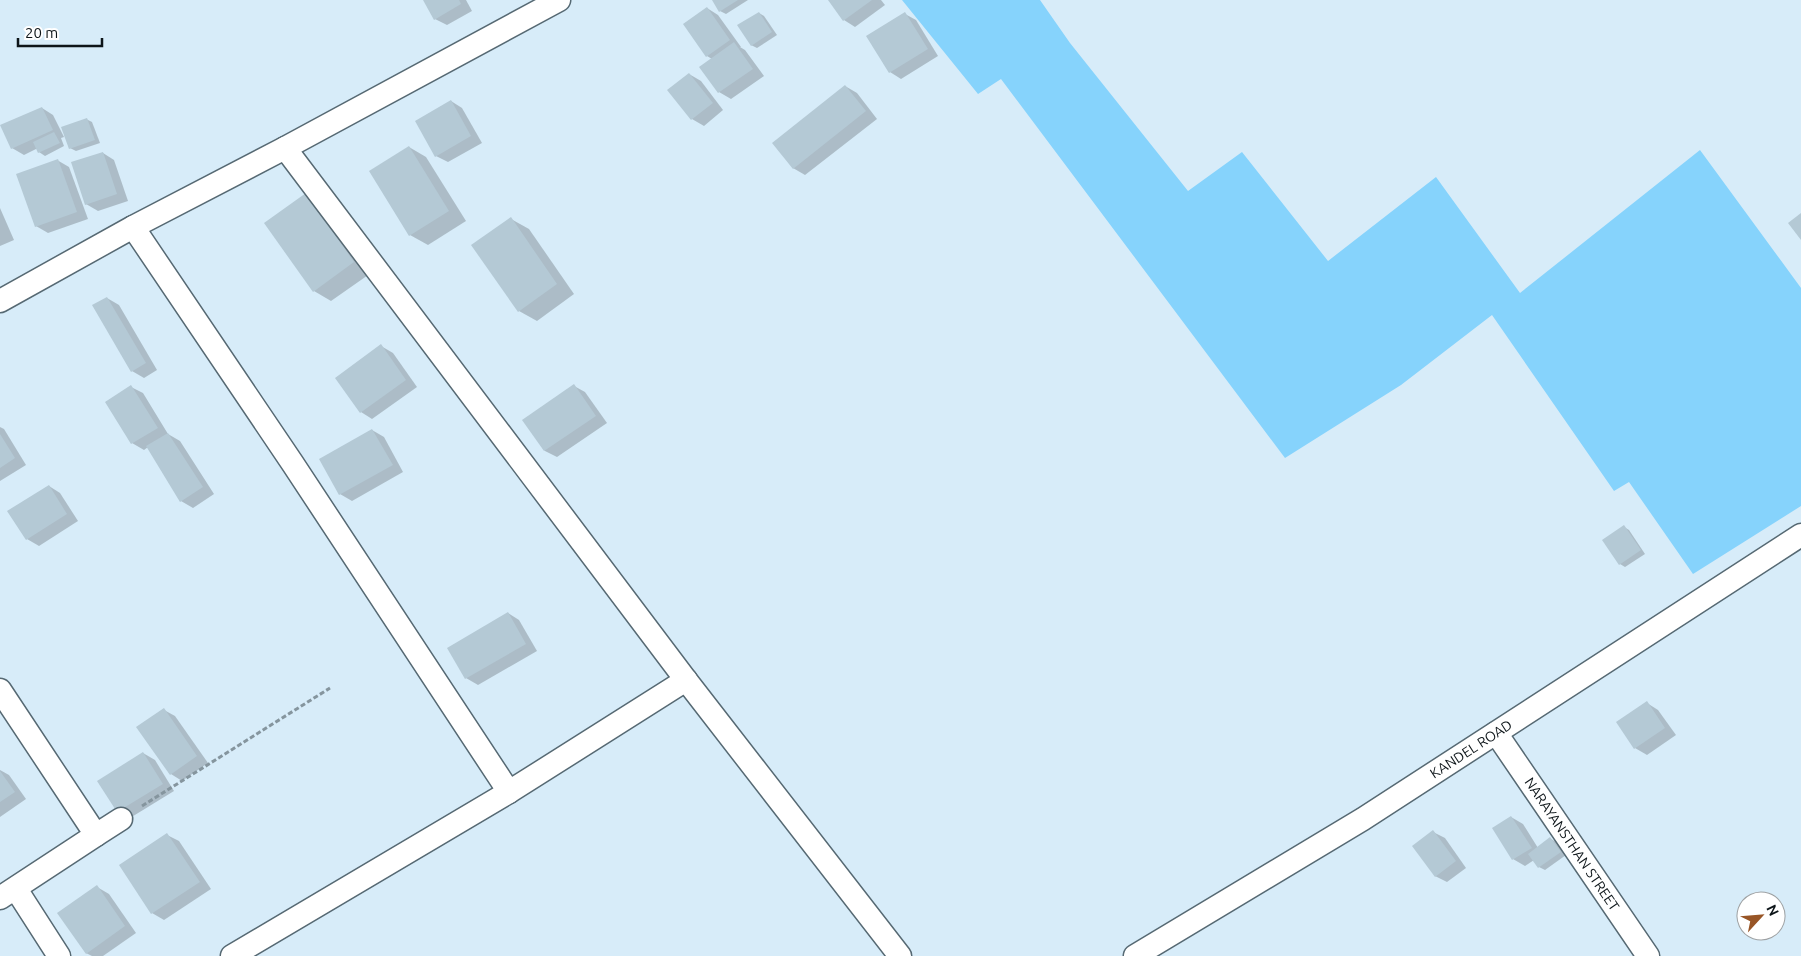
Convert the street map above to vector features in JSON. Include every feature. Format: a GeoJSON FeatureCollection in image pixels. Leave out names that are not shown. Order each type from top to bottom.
{"type":"FeatureCollection","features":[{"type":"Feature","properties":{"kind":"street"},"geometry":{"type":"LineString","coordinates":[[0,301],[132,227],[285,148],[559,0]]}},
{"type":"Feature","properties":{"kind":"street"},"geometry":{"type":"LineString","coordinates":[[285,148],[686,680],[900,956]]}},
{"type":"Feature","properties":{"kind":"street"},"geometry":{"type":"LineString","coordinates":[[132,227],[293,464],[509,792]]}},
{"type":"Feature","properties":{"kind":"street","name":"KANDEL ROAD"},"geometry":{"type":"LineString","coordinates":[[1135,956],[1363,819],[1801,535]]}},
{"type":"Feature","properties":{"kind":"street"},"geometry":{"type":"LineString","coordinates":[[232,956],[509,792],[686,680]]}},
{"type":"Feature","properties":{"kind":"street"},"geometry":{"type":"LineString","coordinates":[[0,690],[96,835]]}},
{"type":"Feature","properties":{"kind":"street","name":"NARAYANSTHAN STREET"},"geometry":{"type":"LineString","coordinates":[[1496,733],[1648,956]]}},
{"type":"Feature","properties":{"kind":"street"},"geometry":{"type":"LineString","coordinates":[[59,956],[8,893],[120,820]]}},
{"type":"Feature","properties":{"kind":"path"},"geometry":{"type":"LineString","coordinates":[[120,820],[330,688]]}},
{"type":"Feature","properties":{"kind":"shaded area"},"geometry":{"type":"Polygon","coordinates":[[[902,0],[1040,0],[1070,43],[1188,191],[1242,152],[1328,261],[1436,177],[1520,293],[1700,150],[1801,288],[1801,506],[1693,574],[1629,482],[1614,491],[1492,315],[1401,385],[1285,458],[1001,79],[978,94],[902,0]]]}},
{"type":"Feature","properties":{"kind":"building"},"geometry":{"type":"Polygon","coordinates":[[[423,0],[459,0],[461,4],[434,20],[423,0]]]}},
{"type":"Feature","properties":{"kind":"building"},"geometry":{"type":"Polygon","coordinates":[[[712,0],[738,0],[719,12],[712,0]]]}},
{"type":"Feature","properties":{"kind":"building"},"geometry":{"type":"Polygon","coordinates":[[[828,0],[872,0],[843,21],[828,0]]]}},
{"type":"Feature","properties":{"kind":"building"},"geometry":{"type":"Polygon","coordinates":[[[707,7],[730,40],[706,57],[683,24],[707,7]]]}},
{"type":"Feature","properties":{"kind":"building"},"geometry":{"type":"Polygon","coordinates":[[[759,12],[772,32],[751,46],[737,25],[759,12]]]}},
{"type":"Feature","properties":{"kind":"building"},"geometry":{"type":"Polygon","coordinates":[[[905,12],[928,49],[889,73],[866,36],[905,12]]]}},
{"type":"Feature","properties":{"kind":"building"},"geometry":{"type":"Polygon","coordinates":[[[734,42],[753,69],[718,93],[699,67],[734,42]]]}},
{"type":"Feature","properties":{"kind":"building"},"geometry":{"type":"Polygon","coordinates":[[[689,73],[713,103],[691,120],[667,90],[689,73]]]}},
{"type":"Feature","properties":{"kind":"building"},"geometry":{"type":"Polygon","coordinates":[[[845,85],[866,111],[793,169],[772,143],[845,85]]]}},
{"type":"Feature","properties":{"kind":"building"},"geometry":{"type":"Polygon","coordinates":[[[451,100],[471,136],[435,157],[415,121],[451,100]]]}},
{"type":"Feature","properties":{"kind":"building"},"geometry":{"type":"Polygon","coordinates":[[[42,107],[53,130],[11,149],[0,125],[42,107]]]}},
{"type":"Feature","properties":{"kind":"building"},"geometry":{"type":"Polygon","coordinates":[[[87,118],[95,140],[69,149],[61,127],[87,118]]]}},
{"type":"Feature","properties":{"kind":"building"},"geometry":{"type":"Polygon","coordinates":[[[54,132],[60,143],[38,153],[33,142],[54,132]]]}},
{"type":"Feature","properties":{"kind":"building"},"geometry":{"type":"Polygon","coordinates":[[[409,146],[449,211],[409,236],[369,171],[409,146]]]}},
{"type":"Feature","properties":{"kind":"building"},"geometry":{"type":"Polygon","coordinates":[[[103,152],[117,194],[85,205],[71,162],[103,152]]]}},
{"type":"Feature","properties":{"kind":"building"},"geometry":{"type":"Polygon","coordinates":[[[58,159],[77,212],[35,227],[16,174],[58,159]]]}},
{"type":"Feature","properties":{"kind":"building"},"geometry":{"type":"Polygon","coordinates":[[[306,193],[354,262],[313,292],[264,223],[306,193]]]}},
{"type":"Feature","properties":{"kind":"building"},"geometry":{"type":"Polygon","coordinates":[[[1801,213],[1801,240],[1788,223],[1801,213]]]}},
{"type":"Feature","properties":{"kind":"building"},"geometry":{"type":"Polygon","coordinates":[[[511,217],[557,284],[518,312],[471,245],[511,217]]]}},
{"type":"Feature","properties":{"kind":"building"},"geometry":{"type":"Polygon","coordinates":[[[107,297],[146,363],[131,372],[92,305],[107,297]]]}},
{"type":"Feature","properties":{"kind":"building"},"geometry":{"type":"Polygon","coordinates":[[[381,344],[406,380],[360,413],[335,378],[381,344]]]}},
{"type":"Feature","properties":{"kind":"building"},"geometry":{"type":"Polygon","coordinates":[[[574,384],[596,416],[544,451],[522,420],[574,384]]]}},
{"type":"Feature","properties":{"kind":"building"},"geometry":{"type":"Polygon","coordinates":[[[131,385],[158,428],[131,444],[105,402],[131,385]]]}},
{"type":"Feature","properties":{"kind":"building"},"geometry":{"type":"Polygon","coordinates":[[[372,429],[393,465],[339,495],[319,459],[372,429]]]}},
{"type":"Feature","properties":{"kind":"building"},"geometry":{"type":"Polygon","coordinates":[[[168,433],[203,487],[180,502],[146,446],[168,433]]]}},
{"type":"Feature","properties":{"kind":"building"},"geometry":{"type":"Polygon","coordinates":[[[0,434],[15,458],[0,468],[0,434]]]}},
{"type":"Feature","properties":{"kind":"building"},"geometry":{"type":"Polygon","coordinates":[[[49,485],[67,514],[26,540],[7,511],[49,485]]]}},
{"type":"Feature","properties":{"kind":"building"},"geometry":{"type":"Polygon","coordinates":[[[1624,525],[1641,550],[1619,565],[1602,540],[1624,525]]]}},
{"type":"Feature","properties":{"kind":"building"},"geometry":{"type":"Polygon","coordinates":[[[508,612],[526,644],[465,679],[447,648],[508,612]]]}},
{"type":"Feature","properties":{"kind":"building"},"geometry":{"type":"Polygon","coordinates":[[[1647,701],[1665,728],[1634,749],[1616,722],[1647,701]]]}},
{"type":"Feature","properties":{"kind":"building"},"geometry":{"type":"Polygon","coordinates":[[[164,708],[197,756],[170,775],[136,727],[164,708]]]}},
{"type":"Feature","properties":{"kind":"building"},"geometry":{"type":"Polygon","coordinates":[[[143,752],[163,784],[117,812],[97,781],[143,752]]]}},
{"type":"Feature","properties":{"kind":"building"},"geometry":{"type":"Polygon","coordinates":[[[0,771],[15,792],[0,802],[0,771]]]}},
{"type":"Feature","properties":{"kind":"building"},"geometry":{"type":"Polygon","coordinates":[[[1511,816],[1532,848],[1512,860],[1492,828],[1511,816]]]}},
{"type":"Feature","properties":{"kind":"building"},"geometry":{"type":"Polygon","coordinates":[[[1433,830],[1456,861],[1435,877],[1412,846],[1433,830]]]}},
{"type":"Feature","properties":{"kind":"building"},"geometry":{"type":"Polygon","coordinates":[[[167,833],[200,882],[151,914],[119,865],[167,833]]]}},
{"type":"Feature","properties":{"kind":"building"},"geometry":{"type":"Polygon","coordinates":[[[1550,837],[1561,852],[1538,868],[1528,854],[1550,837]]]}},
{"type":"Feature","properties":{"kind":"building"},"geometry":{"type":"Polygon","coordinates":[[[97,885],[125,926],[86,954],[57,913],[97,885]]]}}]}
